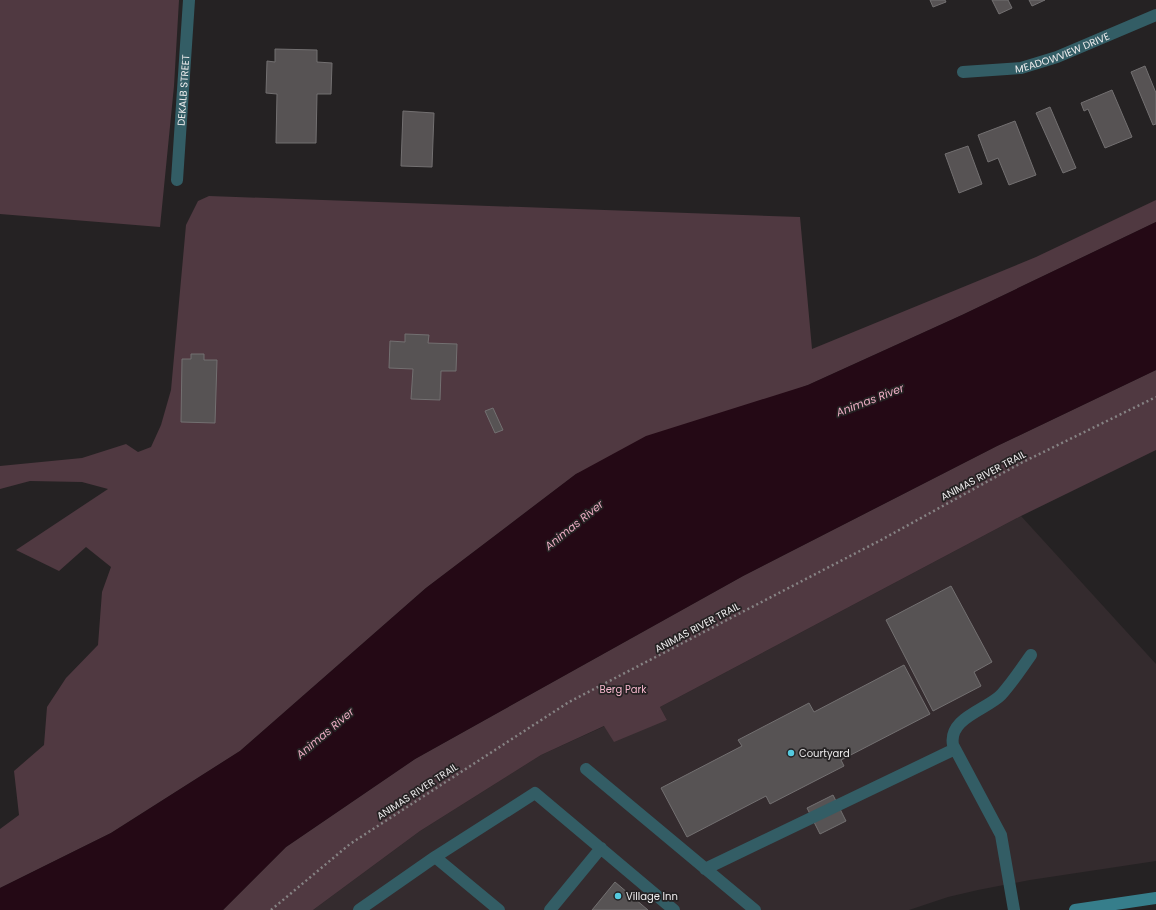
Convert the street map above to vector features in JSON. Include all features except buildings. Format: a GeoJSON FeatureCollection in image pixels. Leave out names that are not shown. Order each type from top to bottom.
{"type":"FeatureCollection","features":[{"type":"Feature","properties":{"kind":"main road"},"geometry":{"type":"LineString","coordinates":[[1075,910],[1156,898]]}},
{"type":"Feature","properties":{"kind":"street","name":"DEKALB STREET"},"geometry":{"type":"LineString","coordinates":[[177,180],[189,0]]}},
{"type":"Feature","properties":{"kind":"street","name":"MEADOWVIEW DRIVE"},"geometry":{"type":"LineString","coordinates":[[963,72],[1021,68],[1057,58],[1156,14]]}},
{"type":"Feature","properties":{"kind":"street"},"geometry":{"type":"LineString","coordinates":[[1014,910],[1001,835],[955,749],[952,738],[959,724],[1000,696],[1031,655]]}},
{"type":"Feature","properties":{"kind":"street"},"geometry":{"type":"LineString","coordinates":[[705,869],[955,749]]}},
{"type":"Feature","properties":{"kind":"street"},"geometry":{"type":"LineString","coordinates":[[586,769],[755,910]]}},
{"type":"Feature","properties":{"kind":"street"},"geometry":{"type":"LineString","coordinates":[[359,910],[435,857],[536,793],[674,910]]}},
{"type":"Feature","properties":{"kind":"street"},"geometry":{"type":"LineString","coordinates":[[550,910],[601,848]]}},
{"type":"Feature","properties":{"kind":"street"},"geometry":{"type":"LineString","coordinates":[[435,857],[499,910]]}},
{"type":"Feature","properties":{"kind":"path","name":"ANIMAS RIVER TRAIL"},"geometry":{"type":"LineString","coordinates":[[270,910],[350,844],[569,702],[881,540],[1021,463],[1156,397]]}},
{"type":"Feature","properties":{"kind":"shaded area"},"geometry":{"type":"Polygon","coordinates":[[[1021,516],[1156,664],[1156,861],[1030,880],[978,890],[948,897],[909,910],[313,910],[420,831],[541,755],[605,726],[667,720],[660,707],[1021,516]]]}},
{"type":"Feature","properties":{"kind":"green space"},"geometry":{"type":"Polygon","coordinates":[[[0,0],[179,0],[174,86],[160,227],[0,214],[0,0]]]}},
{"type":"Feature","properties":{"kind":"green space"},"geometry":{"type":"Polygon","coordinates":[[[209,196],[800,217],[812,349],[1036,257],[1156,200],[1156,222],[962,315],[808,385],[576,474],[426,588],[240,751],[111,833],[0,888],[0,829],[19,815],[14,771],[44,745],[47,707],[66,678],[98,645],[102,592],[111,567],[86,547],[59,571],[16,550],[108,489],[82,482],[30,481],[0,489],[0,466],[82,458],[126,444],[138,452],[151,447],[161,425],[171,390],[186,225],[198,201],[209,196]]]}},
{"type":"Feature","properties":{"kind":"green space","name":"Berg Park"},"geometry":{"type":"Polygon","coordinates":[[[1156,370],[1156,450],[1021,516],[660,707],[667,720],[614,742],[604,726],[541,755],[420,831],[313,910],[223,910],[286,847],[415,759],[743,576],[997,446],[1156,370]]]}},
{"type":"Feature","properties":{"kind":"water","name":"Animas River"},"geometry":{"type":"Polygon","coordinates":[[[1156,222],[1156,370],[997,446],[743,576],[415,759],[286,847],[223,910],[0,910],[0,888],[111,833],[240,751],[426,588],[576,474],[646,436],[808,385],[962,315],[1156,222]]]}},
{"type":"Feature","properties":{"kind":"place","name":"Courtyard"},"geometry":{"type":"Point","coordinates":[791,753]}},
{"type":"Feature","properties":{"kind":"place","name":"Village Inn"},"geometry":{"type":"Point","coordinates":[618,896]}}]}
